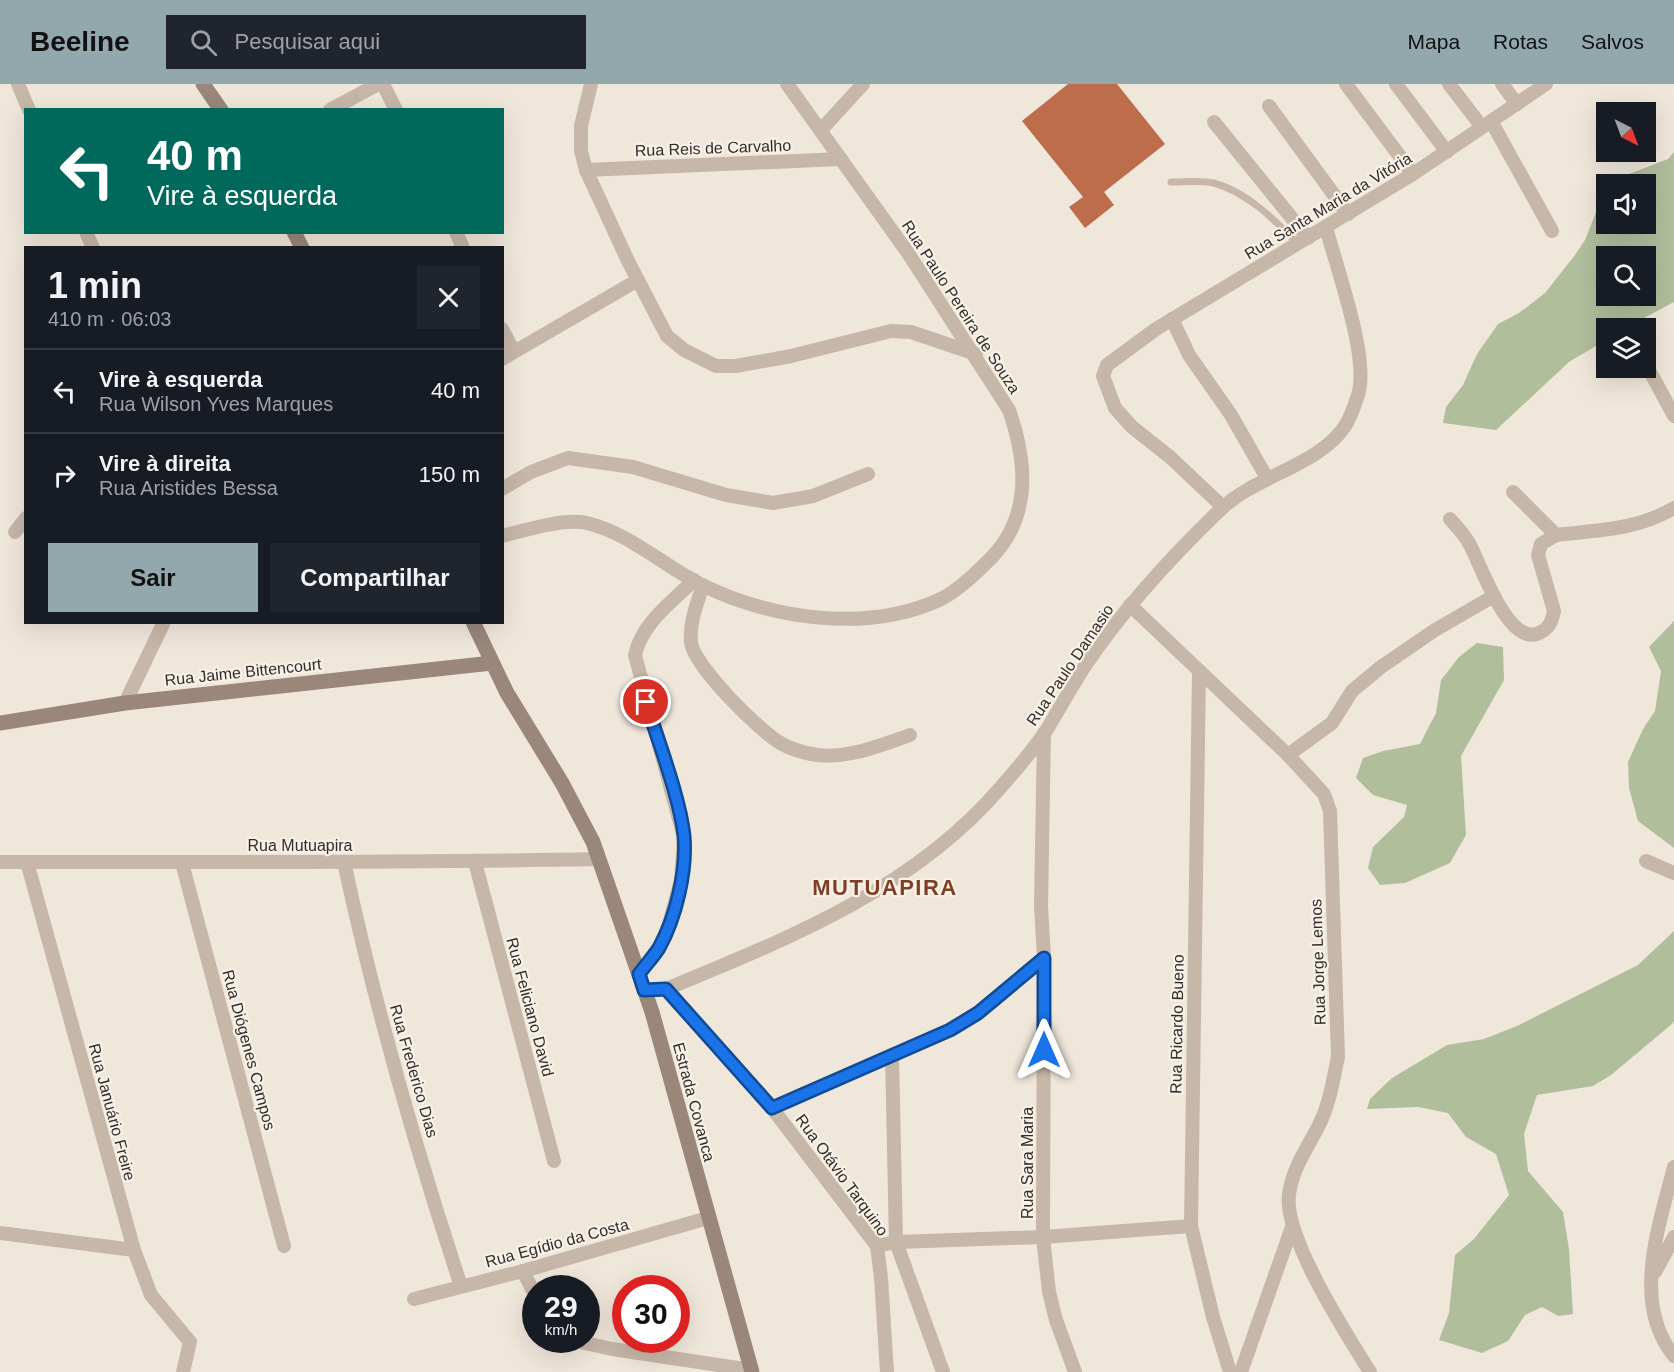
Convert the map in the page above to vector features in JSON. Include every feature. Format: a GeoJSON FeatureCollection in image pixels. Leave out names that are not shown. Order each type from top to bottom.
{"type":"FeatureCollection","features":[{"type":"Feature","properties":{"kind":"street"},"geometry":{"type":"LineString","coordinates":[[18,84],[28,108]]}},
{"type":"Feature","properties":{"kind":"street"},"geometry":{"type":"LineString","coordinates":[[203,84],[220,108]]}},
{"type":"Feature","properties":{"kind":"street"},"geometry":{"type":"LineString","coordinates":[[334,108],[378,84]]}},
{"type":"Feature","properties":{"kind":"street"},"geometry":{"type":"LineString","coordinates":[[383,84],[395,108]]}},
{"type":"Feature","properties":{"kind":"street"},"geometry":{"type":"LineString","coordinates":[[591,84],[581,126],[581,151],[586,170],[667,336],[692,355],[716,366],[736,366],[791,356],[891,331],[911,332],[976,354]]}},
{"type":"Feature","properties":{"kind":"street","name":"Rua Paulo Pereira de Souza"},"geometry":{"type":"LineString","coordinates":[[504,535],[541,526],[583,522],[631,540],[699,583],[764,610],[860,619],[901,614],[941,599],[968,581],[991,559],[1014,523],[1023,497],[1024,469],[1019,438],[1009,410],[976,354],[908,253],[787,84]]}},
{"type":"Feature","properties":{"kind":"street"},"geometry":{"type":"LineString","coordinates":[[821,130],[863,84]]}},
{"type":"Feature","properties":{"kind":"street"},"geometry":{"type":"LineString","coordinates":[[1346,84],[1413,174]]}},
{"type":"Feature","properties":{"kind":"street"},"geometry":{"type":"LineString","coordinates":[[1396,84],[1447,152]]}},
{"type":"Feature","properties":{"kind":"street"},"geometry":{"type":"LineString","coordinates":[[1449,84],[1487,124],[1552,231]]}},
{"type":"Feature","properties":{"kind":"street"},"geometry":{"type":"LineString","coordinates":[[1502,84],[1517,104]]}},
{"type":"Feature","properties":{"kind":"street","name":"Rua Santa Maria da Vitória"},"geometry":{"type":"LineString","coordinates":[[1222,507],[1170,457],[1132,427],[1115,408],[1102,376],[1107,365],[1172,319],[1413,174],[1546,84]]}},
{"type":"Feature","properties":{"kind":"street"},"geometry":{"type":"LineString","coordinates":[[1269,106],[1348,214]]}},
{"type":"Feature","properties":{"kind":"street"},"geometry":{"type":"LineString","coordinates":[[1214,122],[1303,241]]}},
{"type":"Feature","properties":{"kind":"street","name":"Rua Reis de Carvalho"},"geometry":{"type":"LineString","coordinates":[[586,170],[841,159]]}},
{"type":"Feature","properties":{"kind":"street","name":"Rua Paulo Damasio"},"geometry":{"type":"LineString","coordinates":[[666,989],[745,956],[874,894],[921,863],[957,833],[1000,789],[1044,733],[1083,669],[1130,605],[1222,507],[1237,495],[1325,446],[1345,426],[1359,392],[1359,354],[1326,227]]}},
{"type":"Feature","properties":{"kind":"street"},"geometry":{"type":"LineString","coordinates":[[504,338],[508,356],[638,280]]}},
{"type":"Feature","properties":{"kind":"street"},"geometry":{"type":"LineString","coordinates":[[1172,319],[1189,355],[1231,415],[1267,478]]}},
{"type":"Feature","properties":{"kind":"street"},"geometry":{"type":"LineString","coordinates":[[1654,378],[1674,416]]}},
{"type":"Feature","properties":{"kind":"street"},"geometry":{"type":"LineString","coordinates":[[504,488],[531,472],[568,458],[633,467],[726,495],[773,503],[813,496],[868,474]]}},
{"type":"Feature","properties":{"kind":"street"},"geometry":{"type":"LineString","coordinates":[[1513,492],[1556,535]]}},
{"type":"Feature","properties":{"kind":"street"},"geometry":{"type":"LineString","coordinates":[[1450,519],[1468,541],[1494,596],[1518,631],[1532,635],[1548,627],[1554,611],[1538,555],[1541,544],[1556,535],[1620,528],[1653,520],[1674,508]]}},
{"type":"Feature","properties":{"kind":"street"},"geometry":{"type":"LineString","coordinates":[[15,532],[24,521]]}},
{"type":"Feature","properties":{"kind":"street"},"geometry":{"type":"LineString","coordinates":[[699,583],[691,624],[692,645],[696,658],[748,716],[780,743],[801,753],[820,756],[864,751],[910,735]]}},
{"type":"Feature","properties":{"kind":"street"},"geometry":{"type":"LineString","coordinates":[[639,974],[658,950],[668,928],[681,880],[684,838],[635,655],[639,639],[648,626],[699,583]]}},
{"type":"Feature","properties":{"kind":"street"},"geometry":{"type":"LineString","coordinates":[[1288,755],[1332,723],[1352,691],[1381,667],[1435,630],[1494,596]]}},
{"type":"Feature","properties":{"kind":"street","name":"Rua Jorge Lemos"},"geometry":{"type":"LineString","coordinates":[[1130,605],[1288,755],[1324,794],[1330,811],[1338,1057],[1330,1097],[1321,1122],[1297,1167],[1289,1194],[1292,1227],[1339,1320],[1370,1372]]}},
{"type":"Feature","properties":{"kind":"street"},"geometry":{"type":"LineString","coordinates":[[125,703],[163,624]]}},
{"type":"Feature","properties":{"kind":"street","name":"Estrada Covanca"},"geometry":{"type":"LineString","coordinates":[[474,624],[492,663],[581,816],[599,859],[644,990],[752,1371]]}},
{"type":"Feature","properties":{"kind":"street","name":"Rua Jaime Bittencourt"},"geometry":{"type":"LineString","coordinates":[[0,723],[125,703],[492,663]]}},
{"type":"Feature","properties":{"kind":"street","name":"Rua Ricardo Bueno"},"geometry":{"type":"LineString","coordinates":[[1199,671],[1191,1227],[1213,1317],[1230,1372]]}},
{"type":"Feature","properties":{"kind":"street","name":"Rua Sara Maria"},"geometry":{"type":"LineString","coordinates":[[1044,733],[1041,906],[1044,958],[1043,1237],[1049,1292],[1056,1320],[1075,1372]]}},
{"type":"Feature","properties":{"kind":"street","name":"Rua Mutuapira"},"geometry":{"type":"LineString","coordinates":[[0,862],[109,860],[182,863],[476,862],[599,859]]}},
{"type":"Feature","properties":{"kind":"street"},"geometry":{"type":"LineString","coordinates":[[1646,861],[1674,873]]}},
{"type":"Feature","properties":{"kind":"street","name":"Rua Januário Freire"},"geometry":{"type":"LineString","coordinates":[[27,862],[134,1251],[151,1295],[190,1342],[183,1372]]}},
{"type":"Feature","properties":{"kind":"street","name":"Rua Frederico Dias"},"geometry":{"type":"LineString","coordinates":[[344,862],[377,1003],[429,1187],[461,1286]]}},
{"type":"Feature","properties":{"kind":"street","name":"Rua Feliciano David"},"geometry":{"type":"LineString","coordinates":[[476,862],[554,1161]]}},
{"type":"Feature","properties":{"kind":"street","name":"Rua Diógenes Campos"},"geometry":{"type":"LineString","coordinates":[[182,863],[284,1246]]}},
{"type":"Feature","properties":{"kind":"street"},"geometry":{"type":"LineString","coordinates":[[772,1108],[892,1055],[978,1013],[1044,958]]}},
{"type":"Feature","properties":{"kind":"street"},"geometry":{"type":"LineString","coordinates":[[644,990],[666,989]]}},
{"type":"Feature","properties":{"kind":"street","name":"Rua Otávio Tarquino"},"geometry":{"type":"LineString","coordinates":[[666,989],[772,1108],[877,1246],[887,1372]]}},
{"type":"Feature","properties":{"kind":"street"},"geometry":{"type":"LineString","coordinates":[[892,1055],[896,1242],[943,1372]]}},
{"type":"Feature","properties":{"kind":"street"},"geometry":{"type":"LineString","coordinates":[[1674,1167],[1656,1237],[1651,1279],[1654,1319],[1664,1344],[1674,1356]]}},
{"type":"Feature","properties":{"kind":"street","name":"Rua Egídio da Costa"},"geometry":{"type":"LineString","coordinates":[[414,1299],[523,1271],[708,1218]]}},
{"type":"Feature","properties":{"kind":"street"},"geometry":{"type":"LineString","coordinates":[[877,1246],[896,1242],[1043,1237],[1191,1227]]}},
{"type":"Feature","properties":{"kind":"street"},"geometry":{"type":"LineString","coordinates":[[1241,1372],[1292,1227]]}},
{"type":"Feature","properties":{"kind":"street"},"geometry":{"type":"LineString","coordinates":[[0,1233],[134,1251]]}},
{"type":"Feature","properties":{"kind":"street"},"geometry":{"type":"LineString","coordinates":[[1651,1279],[1674,1237]]}},
{"type":"Feature","properties":{"kind":"street"},"geometry":{"type":"LineString","coordinates":[[523,1271],[525,1275]]}},
{"type":"Feature","properties":{"kind":"street"},"geometry":{"type":"LineString","coordinates":[[600,1346],[752,1371]]}},
{"type":"Feature","properties":{"kind":"lane"},"geometry":{"type":"LineString","coordinates":[[1171,182],[1212,182],[1237,192],[1303,241]]}},
{"type":"Feature","properties":{"kind":"green space"},"geometry":{"type":"Polygon","coordinates":[[[1674,152],[1674,302],[1644,318],[1596,318],[1596,346],[1569,362],[1496,430],[1443,423],[1446,407],[1463,385],[1477,354],[1498,324],[1519,313],[1545,293],[1585,240],[1596,212],[1596,234],[1656,234],[1656,174],[1629,174],[1668,159],[1674,152]]]}},
{"type":"Feature","properties":{"kind":"green space"},"geometry":{"type":"Polygon","coordinates":[[[1674,621],[1674,848],[1638,821],[1629,788],[1628,762],[1643,729],[1655,711],[1661,671],[1649,647],[1674,621]]]}},
{"type":"Feature","properties":{"kind":"green space"},"geometry":{"type":"Polygon","coordinates":[[[1477,643],[1503,647],[1504,680],[1461,756],[1466,835],[1450,863],[1405,883],[1380,885],[1368,868],[1373,847],[1404,817],[1407,805],[1373,795],[1356,778],[1363,758],[1383,751],[1420,744],[1436,713],[1441,680],[1459,657],[1477,643]]]}},
{"type":"Feature","properties":{"kind":"green space"},"geometry":{"type":"Polygon","coordinates":[[[1674,931],[1674,1021],[1672,1024],[1611,1075],[1593,1086],[1537,1095],[1524,1134],[1528,1171],[1563,1212],[1569,1249],[1573,1314],[1558,1316],[1542,1307],[1525,1315],[1508,1341],[1482,1353],[1439,1340],[1449,1313],[1455,1255],[1474,1239],[1509,1195],[1496,1154],[1466,1137],[1448,1113],[1418,1107],[1367,1109],[1370,1099],[1392,1078],[1447,1045],[1484,1039],[1517,1026],[1638,965],[1674,931]]]}},
{"type":"Feature","properties":{"kind":"building"},"geometry":{"type":"Polygon","coordinates":[[[1068,84],[1117,84],[1165,144],[1104,192],[1114,205],[1085,228],[1069,207],[1083,197],[1022,121],[1068,84]]]}},
{"type":"Feature","properties":{"kind":"district","name":"MUTUAPIRA"},"geometry":{"type":"Point","coordinates":[885,887]}},
{"type":"Feature","properties":{"kind":"route"},"geometry":{"type":"LineString","coordinates":[[646,702],[682,822],[684,859],[681,880],[668,928],[658,950],[639,974],[644,990],[666,989],[772,1108],[950,1030],[978,1013],[1044,958],[1044,1050]]}}]}
